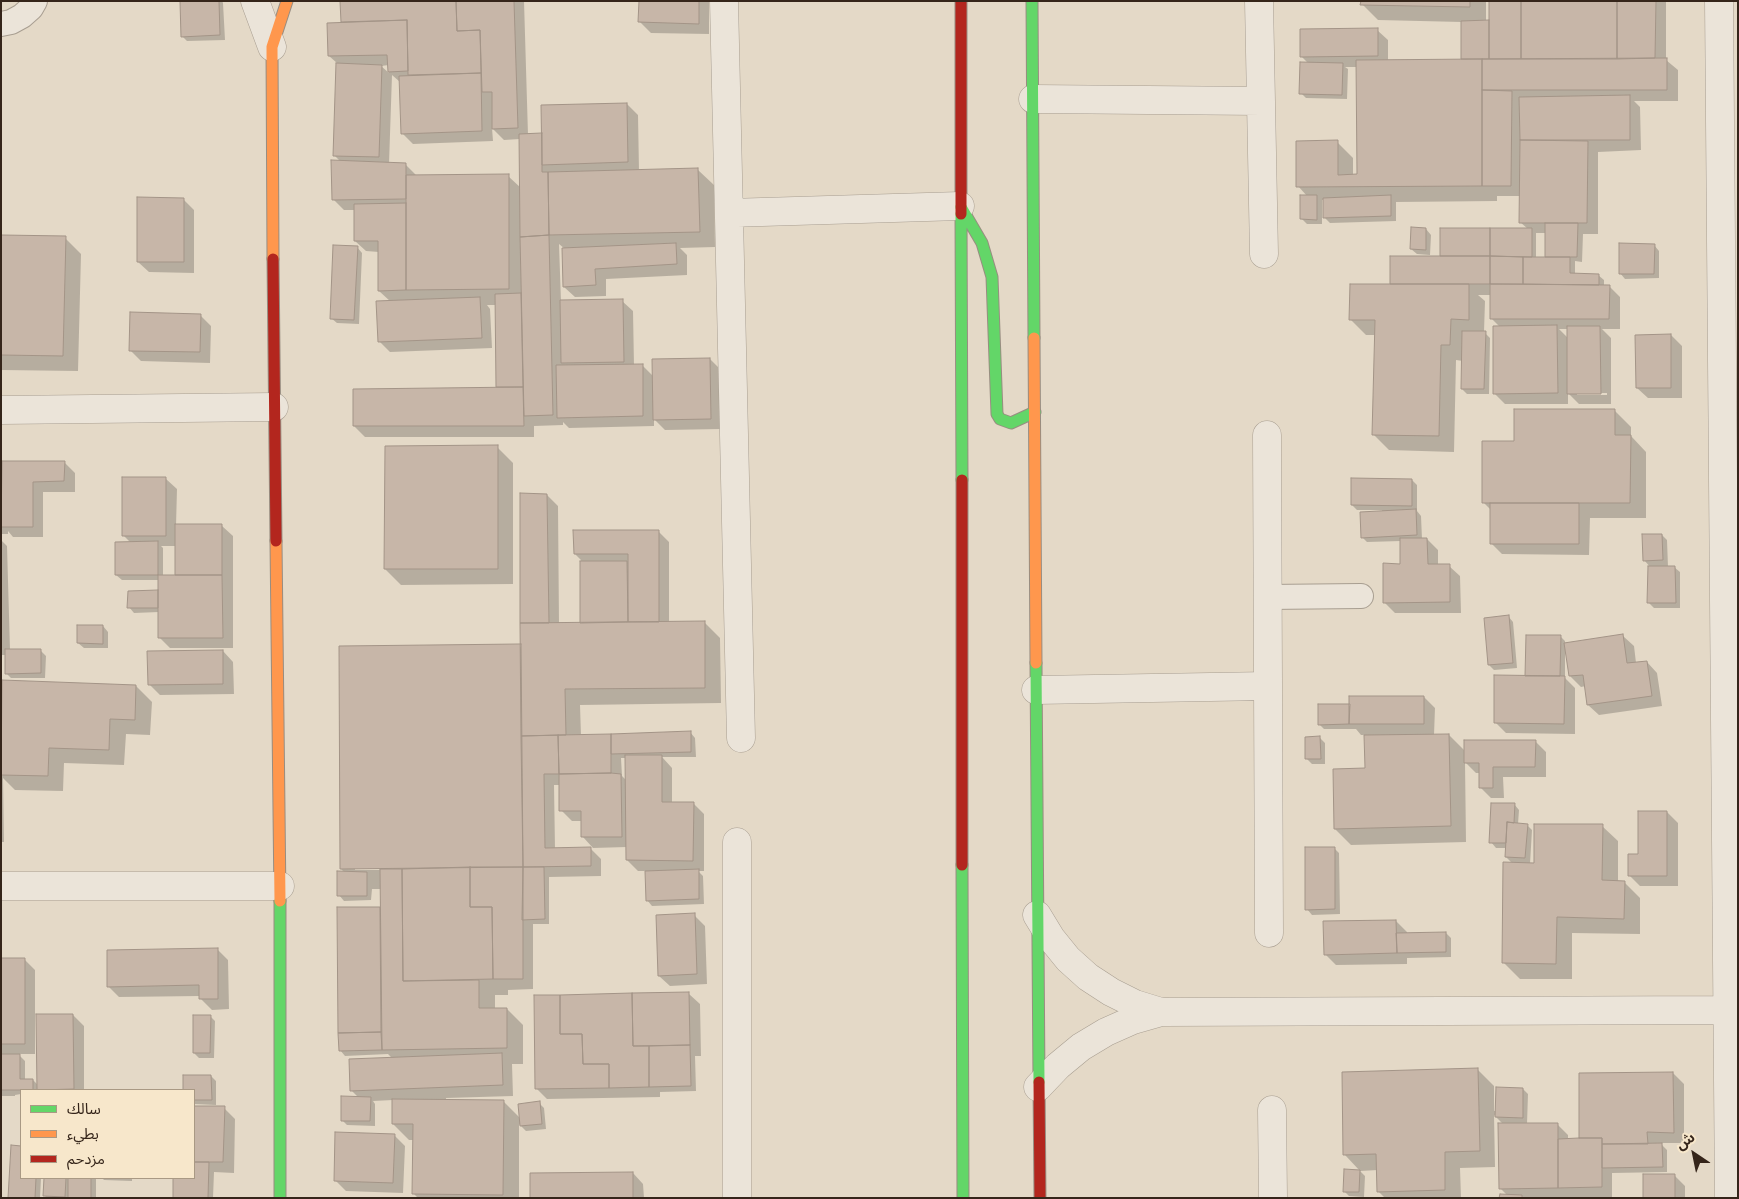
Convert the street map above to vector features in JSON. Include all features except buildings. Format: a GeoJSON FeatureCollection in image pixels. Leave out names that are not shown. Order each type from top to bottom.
{"type":"FeatureCollection","features":[{"type":"Feature","properties":{"kind":"main road"},"geometry":{"type":"LineString","coordinates":[[280,1198],[280,886],[272,47],[287,1]]}},
{"type":"Feature","properties":{"kind":"main road"},"geometry":{"type":"LineString","coordinates":[[1032,1],[1040,1198]]}},
{"type":"Feature","properties":{"kind":"main road"},"geometry":{"type":"LineString","coordinates":[[956,7],[962,118],[960,206],[963,1198]]}},
{"type":"Feature","properties":{"kind":"main road"},"geometry":{"type":"LineString","coordinates":[[960,206],[982,243],[992,276],[996,414],[1000,419],[1011,423],[1036,412]]}},
{"type":"Feature","properties":{"kind":"street"},"geometry":{"type":"LineString","coordinates":[[255,1],[272,47]]}},
{"type":"Feature","properties":{"kind":"street"},"geometry":{"type":"LineString","coordinates":[[724,1],[742,738]]}},
{"type":"Feature","properties":{"kind":"street"},"geometry":{"type":"LineString","coordinates":[[1259,1],[1264,254]]}},
{"type":"Feature","properties":{"kind":"street"},"geometry":{"type":"LineString","coordinates":[[1719,1],[1730,260],[1732,743],[1727,1010],[1729,1198]]}},
{"type":"Feature","properties":{"kind":"street"},"geometry":{"type":"LineString","coordinates":[[1033,99],[1261,102]]}},
{"type":"Feature","properties":{"kind":"street"},"geometry":{"type":"LineString","coordinates":[[729,213],[960,206]]}},
{"type":"Feature","properties":{"kind":"street"},"geometry":{"type":"LineString","coordinates":[[1,410],[274,407]]}},
{"type":"Feature","properties":{"kind":"street"},"geometry":{"type":"LineString","coordinates":[[1267,435],[1269,933]]}},
{"type":"Feature","properties":{"kind":"street"},"geometry":{"type":"LineString","coordinates":[[1036,690],[1268,686]]}},
{"type":"Feature","properties":{"kind":"street"},"geometry":{"type":"LineString","coordinates":[[736,1198],[737,842]]}},
{"type":"Feature","properties":{"kind":"street"},"geometry":{"type":"LineString","coordinates":[[1,886],[280,886]]}},
{"type":"Feature","properties":{"kind":"street"},"geometry":{"type":"LineString","coordinates":[[1037,915],[1068,959],[1088,977],[1111,992],[1135,1004],[1161,1012]]}},
{"type":"Feature","properties":{"kind":"street"},"geometry":{"type":"LineString","coordinates":[[1038,1087],[1058,1066],[1081,1047],[1126,1023],[1161,1012],[1727,1010]]}},
{"type":"Feature","properties":{"kind":"street"},"geometry":{"type":"LineString","coordinates":[[1272,1110],[1273,1198]]}},
{"type":"Feature","properties":{"kind":"lane"},"geometry":{"type":"LineString","coordinates":[[1,24],[11,22],[22,16],[31,8],[35,1]]}},
{"type":"Feature","properties":{"kind":"lane"},"geometry":{"type":"LineString","coordinates":[[1268,598],[1361,596]]}},
{"type":"Feature","properties":{"kind":"traffic: fast"},"geometry":{"type":"LineString","coordinates":[[1032,1],[1034,338]]}},
{"type":"Feature","properties":{"kind":"traffic: fast"},"geometry":{"type":"LineString","coordinates":[[961,207],[982,243],[992,277],[997,414],[1000,419],[1011,423],[1035,412]]}},
{"type":"Feature","properties":{"kind":"traffic: fast"},"geometry":{"type":"LineString","coordinates":[[961,214],[962,480]]}},
{"type":"Feature","properties":{"kind":"traffic: fast"},"geometry":{"type":"LineString","coordinates":[[1036,663],[1039,1082]]}},
{"type":"Feature","properties":{"kind":"traffic: fast"},"geometry":{"type":"LineString","coordinates":[[962,865],[963,1198]]}},
{"type":"Feature","properties":{"kind":"traffic: fast"},"geometry":{"type":"LineString","coordinates":[[280,901],[280,1198]]}},
{"type":"Feature","properties":{"kind":"traffic: slow"},"geometry":{"type":"LineString","coordinates":[[273,259],[272,47],[287,1]]}},
{"type":"Feature","properties":{"kind":"traffic: slow"},"geometry":{"type":"LineString","coordinates":[[1034,338],[1036,663]]}},
{"type":"Feature","properties":{"kind":"traffic: slow"},"geometry":{"type":"LineString","coordinates":[[276,541],[280,901]]}},
{"type":"Feature","properties":{"kind":"traffic: jam"},"geometry":{"type":"LineString","coordinates":[[961,1],[961,214]]}},
{"type":"Feature","properties":{"kind":"traffic: jam"},"geometry":{"type":"LineString","coordinates":[[273,259],[276,541]]}},
{"type":"Feature","properties":{"kind":"traffic: jam"},"geometry":{"type":"LineString","coordinates":[[962,480],[962,865]]}},
{"type":"Feature","properties":{"kind":"traffic: jam"},"geometry":{"type":"LineString","coordinates":[[1039,1082],[1040,1198]]}}]}
